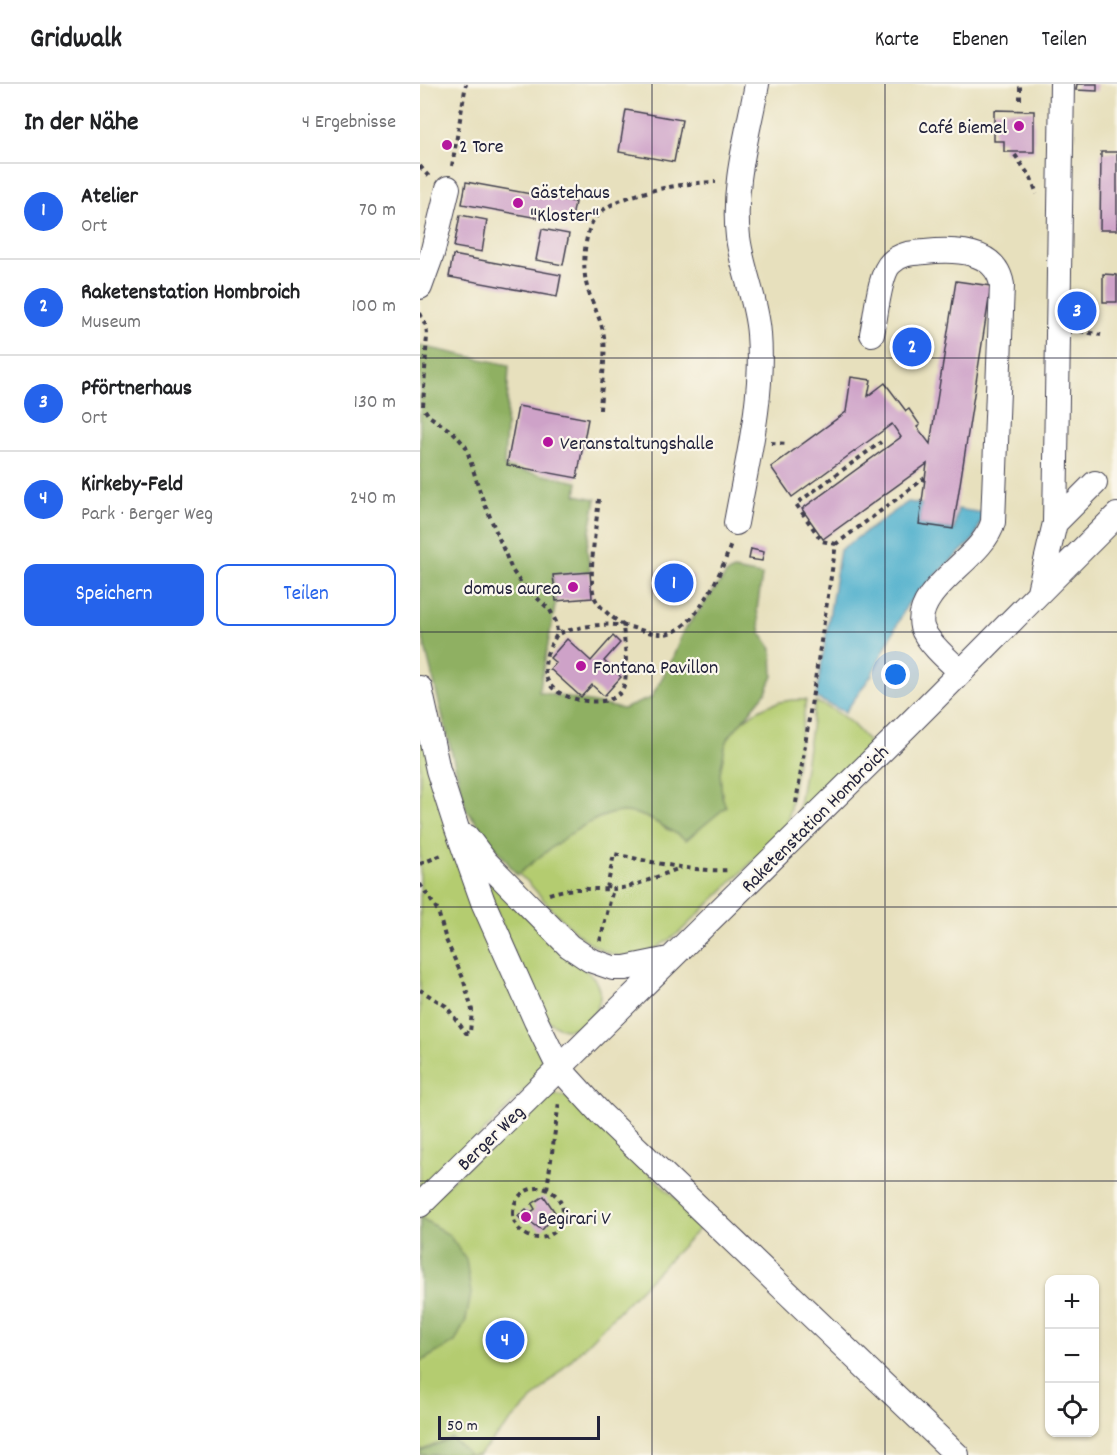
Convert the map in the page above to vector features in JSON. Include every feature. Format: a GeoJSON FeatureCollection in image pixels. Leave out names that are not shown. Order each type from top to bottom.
{"type":"FeatureCollection","features":[{"type":"Feature","properties":{"kind":"street"},"geometry":{"type":"LineString","coordinates":[[736,523],[758,395],[760,355],[757,317],[738,236],[737,182],[757,84]]}},
{"type":"Feature","properties":{"kind":"street"},"geometry":{"type":"LineString","coordinates":[[1039,591],[1054,523],[1062,84]]}},
{"type":"Feature","properties":{"kind":"street"},"geometry":{"type":"LineString","coordinates":[[420,287],[432,254],[448,188]]}},
{"type":"Feature","properties":{"kind":"street"},"geometry":{"type":"LineString","coordinates":[[872,334],[883,279],[889,264],[903,254],[942,250],[969,252],[987,260],[998,271],[1002,285],[993,522],[981,545],[932,594],[924,607],[922,619],[922,627],[928,638],[961,672]]}},
{"type":"Feature","properties":{"kind":"street"},"geometry":{"type":"LineString","coordinates":[[1054,523],[1095,483]]}},
{"type":"Feature","properties":{"kind":"street","name":"Raketenstation Hombroich"},"geometry":{"type":"LineString","coordinates":[[561,1070],[1117,515]]}},
{"type":"Feature","properties":{"kind":"street"},"geometry":{"type":"LineString","coordinates":[[420,688],[438,770],[483,902],[536,1021],[561,1070],[602,1115],[957,1455]]}},
{"type":"Feature","properties":{"kind":"street"},"geometry":{"type":"LineString","coordinates":[[451,812],[486,862],[569,946],[596,962],[613,968],[625,968],[670,959]]}},
{"type":"Feature","properties":{"kind":"street","name":"Berger Weg"},"geometry":{"type":"LineString","coordinates":[[420,1205],[561,1070]]}},
{"type":"Feature","properties":{"kind":"path"},"geometry":{"type":"LineString","coordinates":[[448,188],[466,84]]}},
{"type":"Feature","properties":{"kind":"path"},"geometry":{"type":"LineString","coordinates":[[1020,84],[1020,100]]}},
{"type":"Feature","properties":{"kind":"path"},"geometry":{"type":"LineString","coordinates":[[600,410],[604,338],[596,307],[588,293],[584,262],[595,217],[612,205],[654,190],[707,182],[737,182]]}},
{"type":"Feature","properties":{"kind":"path"},"geometry":{"type":"LineString","coordinates":[[420,313],[427,334],[423,407],[429,416],[454,433],[466,447],[481,495],[512,570],[521,583],[550,610],[556,622],[558,634],[545,661],[549,684],[556,691],[576,699],[610,700],[619,694],[625,683],[623,625]]}},
{"type":"Feature","properties":{"kind":"path"},"geometry":{"type":"LineString","coordinates":[[836,544],[822,541],[796,504],[880,442]]}},
{"type":"Feature","properties":{"kind":"path"},"geometry":{"type":"LineString","coordinates":[[790,843],[836,544],[925,477]]}},
{"type":"Feature","properties":{"kind":"path"},"geometry":{"type":"LineString","coordinates":[[599,499],[592,570],[594,598],[605,611],[623,625]]}},
{"type":"Feature","properties":{"kind":"path"},"geometry":{"type":"LineString","coordinates":[[558,634],[591,626],[623,625],[660,634],[669,633],[684,626],[710,594],[719,577],[732,543],[736,523]]}},
{"type":"Feature","properties":{"kind":"path"},"geometry":{"type":"LineString","coordinates":[[607,888],[614,854],[682,868],[713,871],[767,865]]}},
{"type":"Feature","properties":{"kind":"path"},"geometry":{"type":"LineString","coordinates":[[525,902],[561,890],[613,889],[637,884],[682,868]]}},
{"type":"Feature","properties":{"kind":"path"},"geometry":{"type":"LineString","coordinates":[[420,885],[438,912],[446,940],[466,986],[472,1010],[470,1033],[466,1033],[446,1006],[420,990]]}},
{"type":"Feature","properties":{"kind":"path"},"geometry":{"type":"LineString","coordinates":[[596,962],[613,889]]}},
{"type":"Feature","properties":{"kind":"path"},"geometry":{"type":"LineString","coordinates":[[547,1189],[561,1070]]}},
{"type":"Feature","properties":{"kind":"path"},"geometry":{"type":"LineString","coordinates":[[531,1188],[547,1189],[559,1200],[562,1208],[560,1224],[548,1236],[531,1237],[518,1228],[513,1213],[514,1205],[518,1197],[531,1188]]}},
{"type":"Feature","properties":{"kind":"green space"},"geometry":{"type":"Polygon","coordinates":[[[420,346],[509,365],[504,467],[578,482],[576,495],[596,499],[587,547],[590,572],[553,576],[556,601],[539,692],[623,709],[651,698],[672,660],[682,633],[727,573],[734,570],[762,575],[757,610],[761,633],[772,649],[773,676],[766,692],[729,737],[725,747],[720,773],[722,796],[726,807],[686,840],[646,818],[632,813],[618,812],[588,823],[556,844],[517,875],[466,809],[420,627],[420,346]]]}},
{"type":"Feature","properties":{"kind":"green space"},"geometry":{"type":"Polygon","coordinates":[[[806,700],[787,828],[680,932],[660,945],[639,955],[623,956],[607,952],[592,944],[562,920],[518,874],[556,844],[586,824],[602,817],[630,812],[650,819],[668,830],[722,796],[720,773],[725,744],[744,720],[773,704],[806,700]]]}},
{"type":"Feature","properties":{"kind":"green space"},"geometry":{"type":"Polygon","coordinates":[[[815,702],[832,709],[846,719],[871,745],[797,818],[815,702]]]}},
{"type":"Feature","properties":{"kind":"green space"},"geometry":{"type":"Polygon","coordinates":[[[420,721],[543,1059],[538,1077],[420,1196],[420,721]]]}},
{"type":"Feature","properties":{"kind":"green space"},"geometry":{"type":"Polygon","coordinates":[[[485,874],[594,978],[599,991],[599,1002],[590,1019],[579,1027],[567,1029],[559,1027],[538,1012],[482,876],[485,874]]]}},
{"type":"Feature","properties":{"kind":"green space"},"geometry":{"type":"Polygon","coordinates":[[[545,1095],[568,1097],[575,1102],[703,1225],[478,1455],[420,1455],[420,1210],[545,1095]]]}},
{"type":"Feature","properties":{"kind":"green space"},"geometry":{"type":"Polygon","coordinates":[[[420,1217],[449,1235],[466,1259],[471,1294],[466,1320],[455,1342],[420,1362],[420,1217]]]}},
{"type":"Feature","properties":{"kind":"green space"},"geometry":{"type":"Polygon","coordinates":[[[452,1438],[468,1453],[466,1455],[420,1455],[420,1451],[452,1438]]]}},
{"type":"Feature","properties":{"kind":"water"},"geometry":{"type":"Polygon","coordinates":[[[908,502],[922,504],[919,524],[954,530],[958,509],[984,513],[974,539],[907,605],[871,676],[845,712],[816,698],[840,550],[908,502]]]}},
{"type":"Feature","properties":{"kind":"building"},"geometry":{"type":"Polygon","coordinates":[[[1077,84],[1097,84],[1097,91],[1076,90],[1077,84]]]}},
{"type":"Feature","properties":{"kind":"building"},"geometry":{"type":"Polygon","coordinates":[[[626,110],[682,120],[674,162],[619,152],[626,110]]]}},
{"type":"Feature","properties":{"kind":"building","name":"Café Biemel"},"geometry":{"type":"Polygon","coordinates":[[[994,110],[1034,111],[1034,152],[1004,152],[1004,141],[994,141],[994,110]]]}},
{"type":"Feature","properties":{"kind":"building"},"geometry":{"type":"Polygon","coordinates":[[[1101,152],[1117,152],[1117,230],[1100,230],[1101,152]]]}},
{"type":"Feature","properties":{"kind":"building","name":"Gästehaus \"Kloster\""},"geometry":{"type":"Polygon","coordinates":[[[466,182],[575,202],[571,224],[462,204],[466,182]]]}},
{"type":"Feature","properties":{"kind":"building"},"geometry":{"type":"Polygon","coordinates":[[[460,215],[487,220],[482,252],[454,247],[460,215]]]}},
{"type":"Feature","properties":{"kind":"building"},"geometry":{"type":"Polygon","coordinates":[[[542,229],[569,234],[563,265],[536,260],[542,229]]]}},
{"type":"Feature","properties":{"kind":"building"},"geometry":{"type":"Polygon","coordinates":[[[453,255],[561,275],[557,297],[449,277],[453,255]]]}},
{"type":"Feature","properties":{"kind":"building"},"geometry":{"type":"Polygon","coordinates":[[[1103,274],[1117,275],[1117,302],[1103,302],[1103,274]]]}},
{"type":"Feature","properties":{"kind":"building"},"geometry":{"type":"Polygon","coordinates":[[[956,281],[991,286],[953,529],[919,524],[927,464],[823,539],[802,509],[901,437],[892,424],[792,497],[771,467],[846,412],[851,377],[871,380],[868,396],[885,383],[906,411],[909,409],[920,425],[917,427],[930,444],[956,281]]]}},
{"type":"Feature","properties":{"kind":"building","name":"Veranstaltungshalle"},"geometry":{"type":"Polygon","coordinates":[[[518,406],[588,419],[577,478],[507,465],[518,406]]]}},
{"type":"Feature","properties":{"kind":"building"},"geometry":{"type":"Polygon","coordinates":[[[751,549],[764,552],[762,561],[749,559],[751,549]]]}},
{"type":"Feature","properties":{"kind":"building"},"geometry":{"type":"Polygon","coordinates":[[[659,570],[693,576],[689,597],[655,591],[659,570]]]}},
{"type":"Feature","properties":{"kind":"building","name":"domus aurea"},"geometry":{"type":"Polygon","coordinates":[[[590,572],[592,598],[556,601],[553,575],[590,572]]]}},
{"type":"Feature","properties":{"kind":"building","name":"Fontana Pavillon"},"geometry":{"type":"Polygon","coordinates":[[[613,636],[620,643],[604,661],[621,677],[604,696],[592,685],[581,697],[550,669],[556,663],[550,658],[567,639],[591,661],[613,636]]]}},
{"type":"Feature","properties":{"kind":"building"},"geometry":{"type":"Polygon","coordinates":[[[544,1196],[556,1214],[542,1230],[529,1221],[525,1224],[518,1216],[526,1209],[530,1213],[535,1209],[532,1204],[544,1196]]]}},
{"type":"Feature","properties":{"kind":"place","name":"Café Biemel"},"geometry":{"type":"Point","coordinates":[1019,126]}},
{"type":"Feature","properties":{"kind":"place","name":"2 Tore"},"geometry":{"type":"Point","coordinates":[447,145]}},
{"type":"Feature","properties":{"kind":"place","name":"Gästehaus \"Kloster\""},"geometry":{"type":"Point","coordinates":[518,203]}},
{"type":"Feature","properties":{"kind":"place","name":"Pförtnerhaus"},"geometry":{"type":"Point","coordinates":[1077,311]}},
{"type":"Feature","properties":{"kind":"place","name":"Raketenstation Hombroich"},"geometry":{"type":"Point","coordinates":[912,347]}},
{"type":"Feature","properties":{"kind":"place","name":"Veranstaltungshalle"},"geometry":{"type":"Point","coordinates":[548,442]}},
{"type":"Feature","properties":{"kind":"place","name":"Atelier"},"geometry":{"type":"Point","coordinates":[674,583]}},
{"type":"Feature","properties":{"kind":"place","name":"domus aurea"},"geometry":{"type":"Point","coordinates":[573,587]}},
{"type":"Feature","properties":{"kind":"place","name":"Fontana Pavillon"},"geometry":{"type":"Point","coordinates":[581,666]}},
{"type":"Feature","properties":{"kind":"place","name":"Begirari V"},"geometry":{"type":"Point","coordinates":[526,1217]}},
{"type":"Feature","properties":{"kind":"place","name":"Kirkeby-Feld"},"geometry":{"type":"Point","coordinates":[505,1340]}}]}
